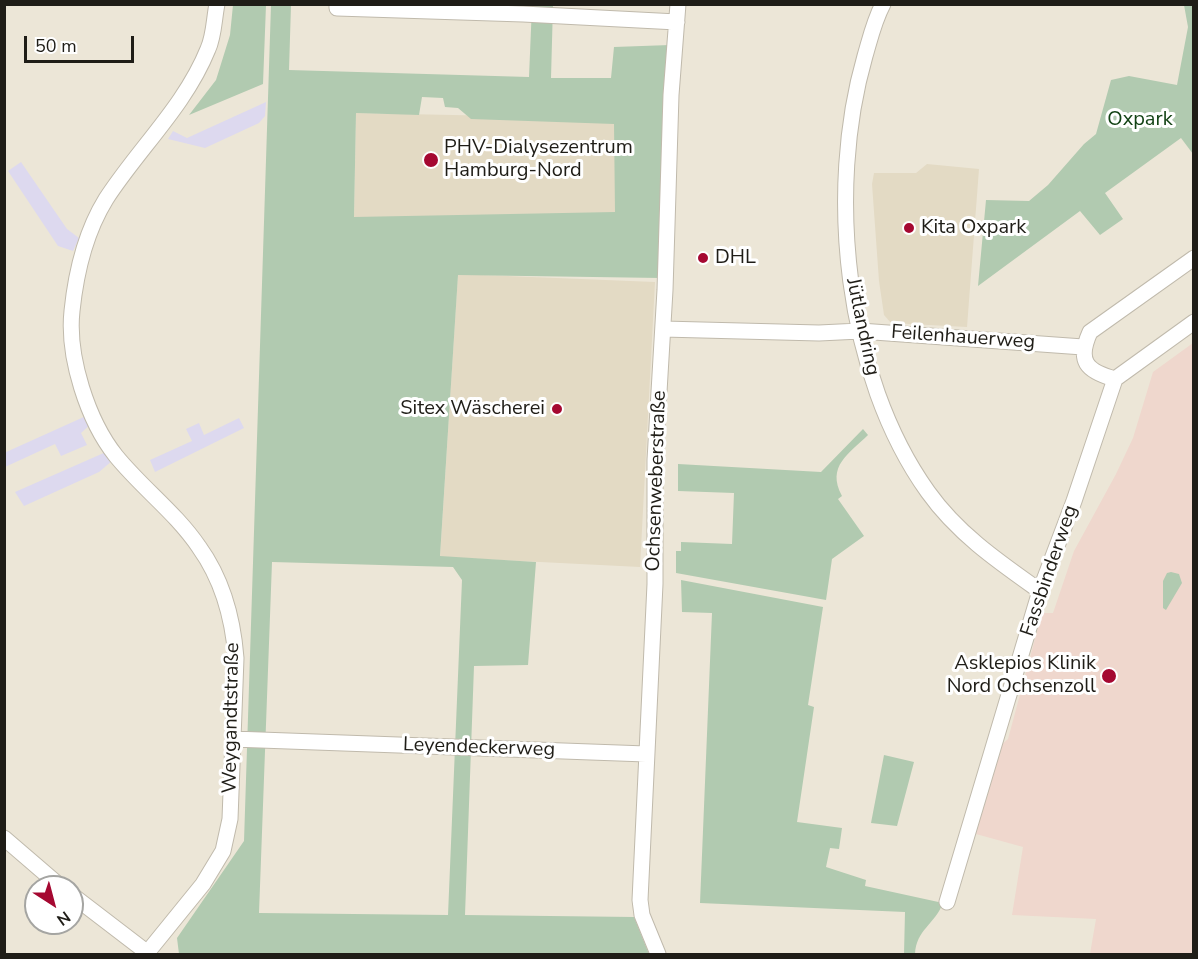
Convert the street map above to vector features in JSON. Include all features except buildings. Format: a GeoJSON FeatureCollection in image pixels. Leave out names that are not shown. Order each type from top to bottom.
{"type":"FeatureCollection","features":[{"type":"Feature","properties":{"kind":"street","name":"Weygandtstraße"},"geometry":{"type":"LineString","coordinates":[[148,954],[203,884],[223,851],[230,819],[236,658],[234,634],[221,588],[200,548],[178,521],[115,455],[94,420],[80,381],[73,347],[71,314],[76,277],[84,246],[105,200],[190,86],[209,47],[217,4]]}},
{"type":"Feature","properties":{"kind":"street"},"geometry":{"type":"LineString","coordinates":[[338,4],[337,8],[677,22]]}},
{"type":"Feature","properties":{"kind":"street","name":"Ochsenweberstraße"},"geometry":{"type":"LineString","coordinates":[[658,954],[642,915],[640,900],[655,584],[655,460],[663,329],[671,94],[678,4]]}},
{"type":"Feature","properties":{"kind":"street","name":"Jütlandring"},"geometry":{"type":"LineString","coordinates":[[883,4],[877,14],[859,76],[849,127],[844,204],[846,250],[860,332],[886,417],[901,448],[929,494],[963,532],[983,550],[1040,591]]}},
{"type":"Feature","properties":{"kind":"street"},"geometry":{"type":"LineString","coordinates":[[1194,258],[1090,332],[1083,347],[1085,360],[1092,370],[1115,378],[1194,322]]}},
{"type":"Feature","properties":{"kind":"street","name":"Feilenhauerweg"},"geometry":{"type":"LineString","coordinates":[[663,329],[860,332],[1083,347]]}},
{"type":"Feature","properties":{"kind":"street","name":"Fassbinderweg"},"geometry":{"type":"LineString","coordinates":[[947,902],[1040,591],[1074,501],[1115,378]]}},
{"type":"Feature","properties":{"kind":"street","name":"Leyendeckerweg"},"geometry":{"type":"LineString","coordinates":[[233,739],[646,754]]}},
{"type":"Feature","properties":{"kind":"street"},"geometry":{"type":"LineString","coordinates":[[4,838],[47,875]]}},
{"type":"Feature","properties":{"kind":"street"},"geometry":{"type":"LineString","coordinates":[[84,905],[148,954]]}},
{"type":"Feature","properties":{"kind":"shaded area"},"geometry":{"type":"Polygon","coordinates":[[[601,91],[657,220],[354,217],[356,113],[598,118],[601,91]]]}},
{"type":"Feature","properties":{"kind":"shaded area"},"geometry":{"type":"Polygon","coordinates":[[[266,102],[265,116],[259,123],[205,148],[168,139],[173,131],[187,138],[266,102]]]}},
{"type":"Feature","properties":{"kind":"shaded area"},"geometry":{"type":"Polygon","coordinates":[[[21,162],[67,229],[79,238],[73,251],[58,246],[8,171],[21,162]]]}},
{"type":"Feature","properties":{"kind":"shaded area"},"geometry":{"type":"Polygon","coordinates":[[[927,164],[979,169],[967,327],[891,323],[884,315],[879,281],[872,184],[874,173],[916,173],[927,164]]]}},
{"type":"Feature","properties":{"kind":"shaded area"},"geometry":{"type":"Polygon","coordinates":[[[458,274],[655,282],[640,567],[440,557],[458,274]]]}},
{"type":"Feature","properties":{"kind":"shaded area","name":"Asklepios Klinik Nord Ochsenzoll"},"geometry":{"type":"Polygon","coordinates":[[[1193,343],[1193,954],[1090,954],[1096,919],[1012,915],[1023,847],[976,834],[1000,746],[1008,739],[1042,613],[1053,613],[1074,551],[1133,438],[1153,372],[1193,343]]]}},
{"type":"Feature","properties":{"kind":"shaded area"},"geometry":{"type":"Polygon","coordinates":[[[86,416],[91,424],[81,433],[87,445],[61,456],[55,444],[5,467],[4,453],[86,416]]]}},
{"type":"Feature","properties":{"kind":"shaded area"},"geometry":{"type":"Polygon","coordinates":[[[239,418],[244,428],[155,472],[150,460],[192,441],[186,429],[199,423],[204,435],[239,418]]]}},
{"type":"Feature","properties":{"kind":"shaded area"},"geometry":{"type":"Polygon","coordinates":[[[106,452],[112,461],[99,472],[24,506],[15,492],[106,452]]]}},
{"type":"Feature","properties":{"kind":"green space"},"geometry":{"type":"Polygon","coordinates":[[[233,5],[266,5],[263,84],[189,115],[216,80],[230,35],[233,5]]]}},
{"type":"Feature","properties":{"kind":"green space"},"geometry":{"type":"Polygon","coordinates":[[[271,5],[291,5],[289,70],[529,77],[532,5],[553,5],[551,78],[611,78],[614,47],[670,45],[661,278],[458,275],[440,556],[536,562],[528,665],[474,666],[465,915],[634,917],[649,954],[179,954],[177,938],[244,841],[271,5]],[[422,97],[419,115],[356,113],[354,217],[615,212],[614,124],[471,119],[458,108],[445,107],[443,98],[422,97]],[[272,562],[259,913],[448,915],[462,580],[453,567],[272,562]]]}},
{"type":"Feature","properties":{"kind":"green space","name":"Oxpark"},"geometry":{"type":"Polygon","coordinates":[[[1184,5],[1193,5],[1193,154],[1181,138],[1105,193],[1123,219],[1100,235],[1080,211],[978,286],[986,200],[1029,201],[1048,185],[1084,144],[1096,134],[1111,80],[1129,76],[1177,85],[1188,27],[1184,5]]]}},
{"type":"Feature","properties":{"kind":"green space"},"geometry":{"type":"Polygon","coordinates":[[[863,429],[868,435],[842,461],[837,476],[842,496],[838,499],[864,536],[832,559],[826,600],[676,573],[676,551],[681,551],[681,542],[732,544],[734,493],[678,491],[678,464],[821,472],[863,429]]]}},
{"type":"Feature","properties":{"kind":"green space"},"geometry":{"type":"Polygon","coordinates":[[[1167,573],[1179,574],[1182,583],[1166,610],[1163,608],[1163,581],[1167,573]]]}},
{"type":"Feature","properties":{"kind":"green space"},"geometry":{"type":"Polygon","coordinates":[[[681,580],[823,607],[808,705],[814,707],[797,822],[842,828],[839,849],[830,848],[826,867],[866,880],[865,886],[943,903],[922,933],[915,954],[904,954],[905,912],[700,903],[712,613],[682,612],[681,580]]]}},
{"type":"Feature","properties":{"kind":"green space"},"geometry":{"type":"Polygon","coordinates":[[[884,755],[914,762],[897,826],[871,823],[884,755]]]}},
{"type":"Feature","properties":{"kind":"place","name":"PHV-Dialysezentrum Hamburg-Nord"},"geometry":{"type":"Point","coordinates":[431,160]}},
{"type":"Feature","properties":{"kind":"place","name":"Kita Oxpark"},"geometry":{"type":"Point","coordinates":[909,228]}},
{"type":"Feature","properties":{"kind":"place","name":"DHL"},"geometry":{"type":"Point","coordinates":[703,258]}},
{"type":"Feature","properties":{"kind":"place","name":"Sitex Wäscherei"},"geometry":{"type":"Point","coordinates":[557,409]}},
{"type":"Feature","properties":{"kind":"place","name":"Asklepios Klinik Nord Ochsenzoll"},"geometry":{"type":"Point","coordinates":[1109,676]}}]}
